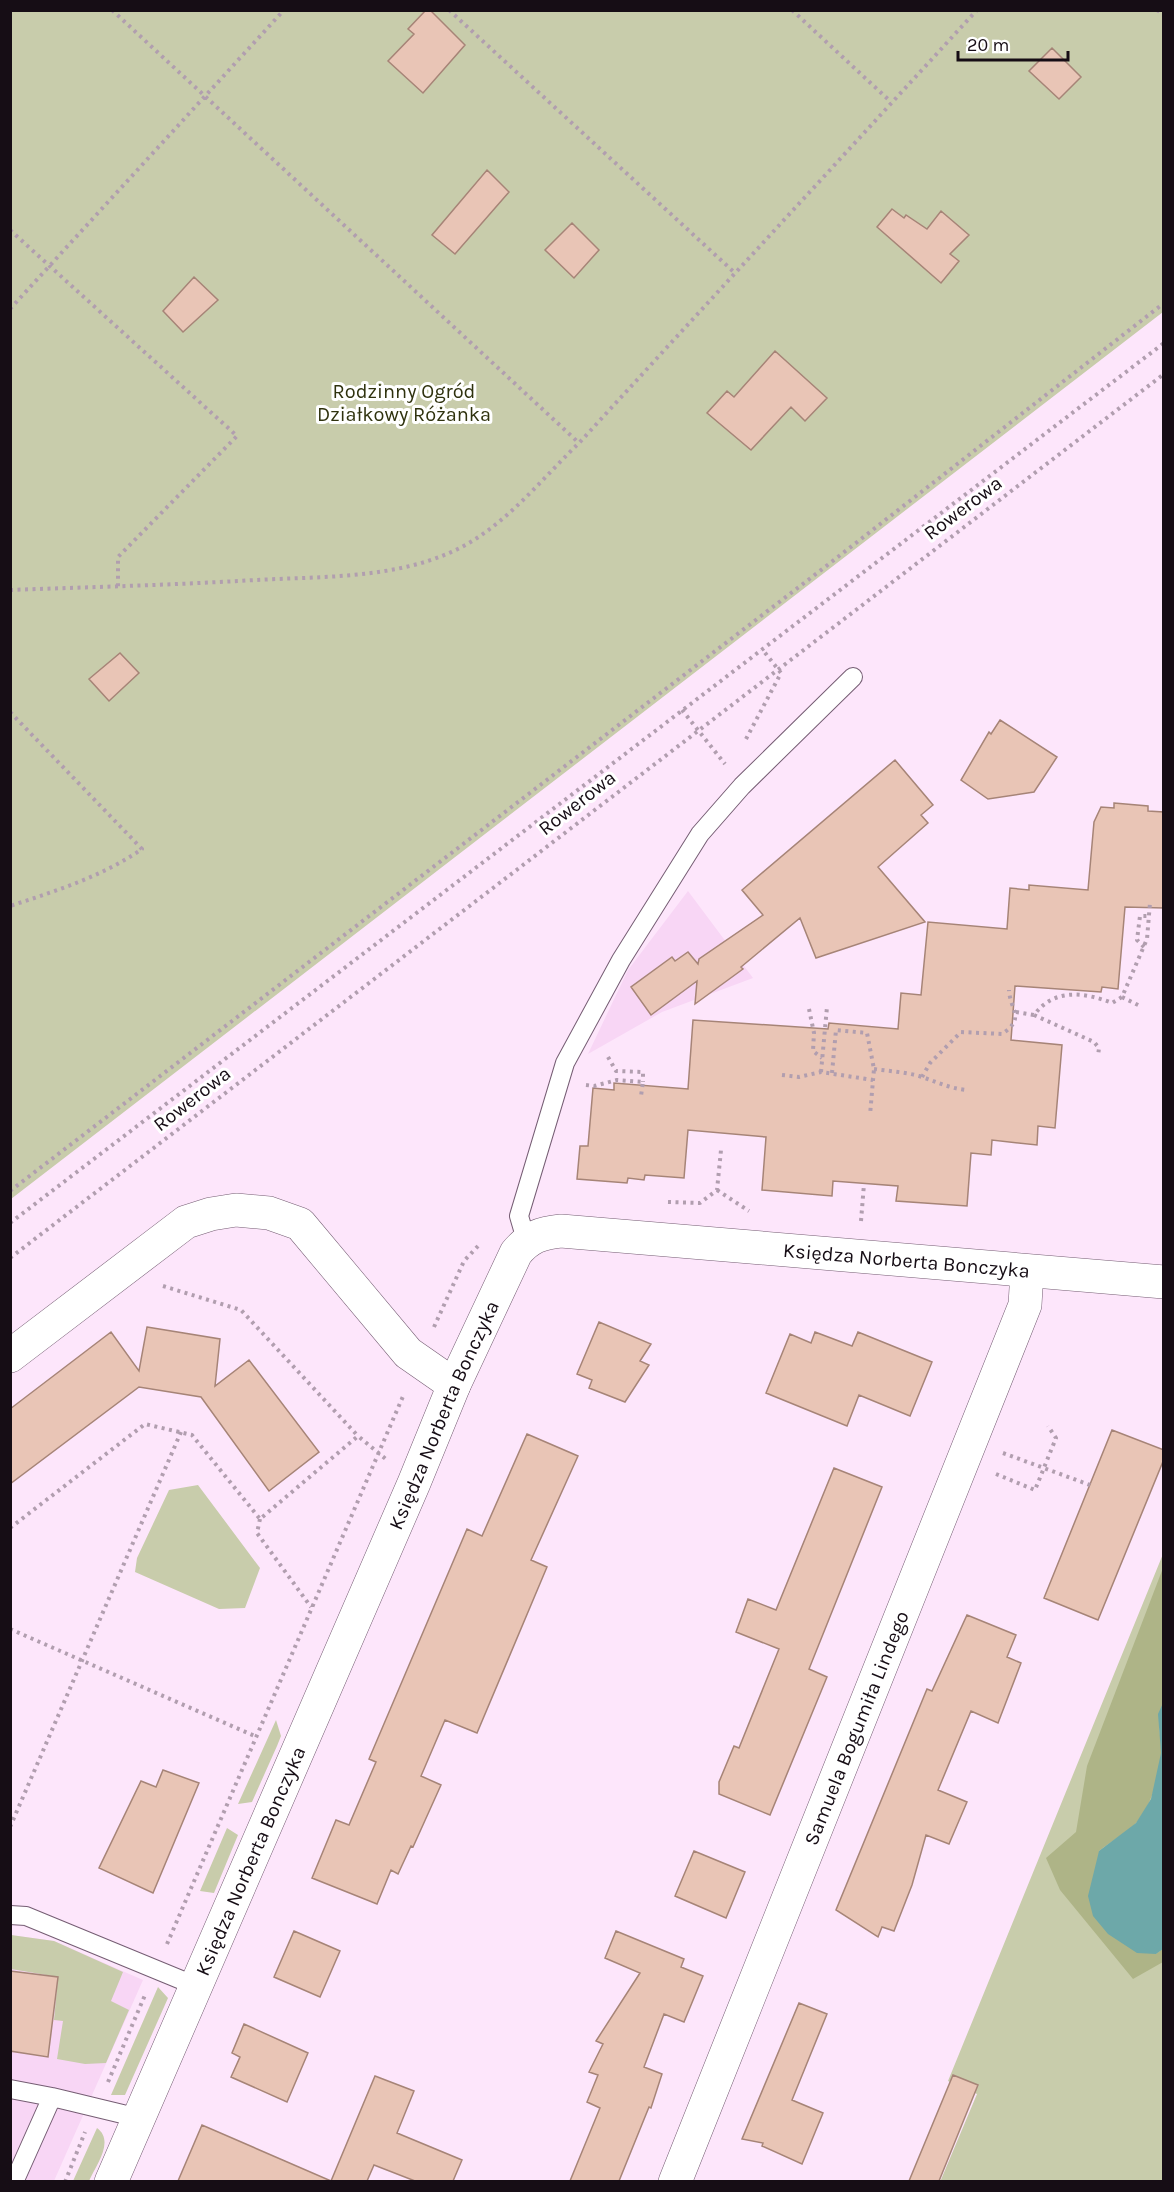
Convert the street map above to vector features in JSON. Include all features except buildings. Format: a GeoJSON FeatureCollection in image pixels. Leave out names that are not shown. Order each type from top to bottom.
{"type":"FeatureCollection","features":[{"type":"Feature","properties":{"kind":"street"},"geometry":{"type":"LineString","coordinates":[[10,1356],[186,1222],[211,1214],[236,1210],[269,1212],[300,1224],[408,1353],[454,1385]]}},
{"type":"Feature","properties":{"kind":"street","name":"Księdza Norberta Bonczyka"},"geometry":{"type":"LineString","coordinates":[[111,2181],[414,1483],[454,1385],[516,1253],[526,1240],[543,1233],[561,1231],[1164,1281]]}},
{"type":"Feature","properties":{"kind":"street","name":"Samuela Bogumiła Lindego"},"geometry":{"type":"LineString","coordinates":[[675,2181],[1026,1305],[1027,1271]]}},
{"type":"Feature","properties":{"kind":"lane"},"geometry":{"type":"LineString","coordinates":[[526,1240],[519,1216],[565,1063],[621,960],[700,834],[742,786],[853,677]]}},
{"type":"Feature","properties":{"kind":"lane"},"geometry":{"type":"LineString","coordinates":[[10,1915],[26,1916],[196,1986]]}},
{"type":"Feature","properties":{"kind":"lane"},"geometry":{"type":"LineString","coordinates":[[10,2089],[139,2118]]}},
{"type":"Feature","properties":{"kind":"lane"},"geometry":{"type":"LineString","coordinates":[[14,2181],[52,2097]]}},
{"type":"Feature","properties":{"kind":"path"},"geometry":{"type":"LineString","coordinates":[[112,10],[579,443]]}},
{"type":"Feature","properties":{"kind":"path"},"geometry":{"type":"LineString","coordinates":[[10,309],[284,10]]}},
{"type":"Feature","properties":{"kind":"path"},"geometry":{"type":"LineString","coordinates":[[449,10],[735,273]]}},
{"type":"Feature","properties":{"kind":"path"},"geometry":{"type":"LineString","coordinates":[[792,10],[891,102]]}},
{"type":"Feature","properties":{"kind":"path"},"geometry":{"type":"LineString","coordinates":[[10,590],[118,588],[375,573],[440,557],[479,536],[514,508],[579,443],[977,10]]}},
{"type":"Feature","properties":{"kind":"path"},"geometry":{"type":"LineString","coordinates":[[1157,10],[1164,15]]}},
{"type":"Feature","properties":{"kind":"path"},"geometry":{"type":"LineString","coordinates":[[10,230],[237,436],[118,557],[118,588]]}},
{"type":"Feature","properties":{"kind":"path"},"geometry":{"type":"LineString","coordinates":[[10,1191],[825,567],[1164,303]]}},
{"type":"Feature","properties":{"kind":"path"},"geometry":{"type":"LineString","coordinates":[[10,1223],[1164,343]]}},
{"type":"Feature","properties":{"kind":"path","name":"Rowerowa"},"geometry":{"type":"LineString","coordinates":[[10,1258],[777,668],[1164,374]]}},
{"type":"Feature","properties":{"kind":"path"},"geometry":{"type":"LineString","coordinates":[[741,749],[780,679],[781,673],[762,649]]}},
{"type":"Feature","properties":{"kind":"path"},"geometry":{"type":"LineString","coordinates":[[682,710],[716,753]]}},
{"type":"Feature","properties":{"kind":"path"},"geometry":{"type":"LineString","coordinates":[[10,712],[142,849],[127,860],[70,886],[10,906]]}},
{"type":"Feature","properties":{"kind":"path"},"geometry":{"type":"LineString","coordinates":[[1034,1015],[1059,996],[1071,993],[1094,995],[1112,1003],[1122,997],[1144,947],[1150,903]]}},
{"type":"Feature","properties":{"kind":"path"},"geometry":{"type":"LineString","coordinates":[[1144,947],[1137,940],[1140,916],[1149,916]]}},
{"type":"Feature","properties":{"kind":"path"},"geometry":{"type":"LineString","coordinates":[[922,1077],[930,1063],[961,1032],[1002,1034],[1014,1023],[1016,1012],[1009,990]]}},
{"type":"Feature","properties":{"kind":"path"},"geometry":{"type":"LineString","coordinates":[[1122,997],[1140,1006]]}},
{"type":"Feature","properties":{"kind":"path"},"geometry":{"type":"LineString","coordinates":[[821,1072],[827,1007]]}},
{"type":"Feature","properties":{"kind":"path"},"geometry":{"type":"LineString","coordinates":[[809,1009],[814,1033],[813,1051],[822,1059]]}},
{"type":"Feature","properties":{"kind":"path"},"geometry":{"type":"LineString","coordinates":[[1016,1012],[1034,1015],[1073,1032],[1097,1045],[1098,1056]]}},
{"type":"Feature","properties":{"kind":"path"},"geometry":{"type":"LineString","coordinates":[[832,1073],[836,1030],[867,1033],[874,1069],[870,1115]]}},
{"type":"Feature","properties":{"kind":"path"},"geometry":{"type":"LineString","coordinates":[[608,1057],[616,1071],[643,1072],[641,1096]]}},
{"type":"Feature","properties":{"kind":"path"},"geometry":{"type":"LineString","coordinates":[[874,1069],[922,1077],[939,1086],[966,1090]]}},
{"type":"Feature","properties":{"kind":"path"},"geometry":{"type":"LineString","coordinates":[[782,1075],[799,1077],[821,1072],[873,1080]]}},
{"type":"Feature","properties":{"kind":"path"},"geometry":{"type":"LineString","coordinates":[[594,1086],[617,1080],[643,1082]]}},
{"type":"Feature","properties":{"kind":"path"},"geometry":{"type":"LineString","coordinates":[[663,1202],[700,1203],[717,1190],[721,1150]]}},
{"type":"Feature","properties":{"kind":"path"},"geometry":{"type":"LineString","coordinates":[[120,1272],[241,1310],[358,1436],[414,1483]]}},
{"type":"Feature","properties":{"kind":"path"},"geometry":{"type":"LineString","coordinates":[[10,1528],[145,1424],[192,1435],[260,1519]]}},
{"type":"Feature","properties":{"kind":"path"},"geometry":{"type":"LineString","coordinates":[[993,1473],[1035,1490],[1056,1438],[1047,1426]]}},
{"type":"Feature","properties":{"kind":"path"},"geometry":{"type":"LineString","coordinates":[[10,1827],[181,1432]]}},
{"type":"Feature","properties":{"kind":"path"},"geometry":{"type":"LineString","coordinates":[[312,1608],[257,1533],[260,1519],[358,1436]]}},
{"type":"Feature","properties":{"kind":"path"},"geometry":{"type":"LineString","coordinates":[[1002,1453],[1090,1485]]}},
{"type":"Feature","properties":{"kind":"path"},"geometry":{"type":"LineString","coordinates":[[10,1629],[257,1737]]}},
{"type":"Feature","properties":{"kind":"path"},"geometry":{"type":"LineString","coordinates":[[65,2181],[89,2124]]}},
{"type":"Feature","properties":{"kind":"shaded area"},"geometry":{"type":"Polygon","coordinates":[[[688,891],[753,978],[662,1012],[588,1054],[628,970],[688,891]]]}},
{"type":"Feature","properties":{"kind":"shaded area"},"geometry":{"type":"Polygon","coordinates":[[[1163,1568],[1164,1703],[1159,1715],[1161,1753],[1157,1781],[1146,1808],[1136,1823],[1099,1851],[1156,1954],[1163,1949],[1163,1962],[1133,1979],[1060,1890],[1046,1858],[1076,1832],[1087,1766],[1163,1568]]]}},
{"type":"Feature","properties":{"kind":"shaded area"},"geometry":{"type":"Polygon","coordinates":[[[1163,1703],[1163,1949],[1156,1954],[1137,1953],[1108,1934],[1093,1916],[1088,1896],[1099,1851],[1136,1823],[1151,1799],[1161,1753],[1158,1714],[1163,1703]]]}},
{"type":"Feature","properties":{"kind":"shaded area"},"geometry":{"type":"Polygon","coordinates":[[[11,1935],[54,1941],[143,1980],[54,2181],[11,2182],[11,1935]]]}},
{"type":"Feature","properties":{"kind":"green space","name":"Rodzinny Ogród Działkowy Różanka"},"geometry":{"type":"Polygon","coordinates":[[[11,11],[1163,11],[1163,312],[11,1199],[11,11]]]}},
{"type":"Feature","properties":{"kind":"green space"},"geometry":{"type":"Polygon","coordinates":[[[198,1485],[260,1568],[245,1608],[219,1609],[135,1572],[137,1558],[169,1490],[198,1485]]]}},
{"type":"Feature","properties":{"kind":"green space"},"geometry":{"type":"Polygon","coordinates":[[[1163,1554],[1163,2181],[940,2182],[977,2094],[948,2081],[1163,1554]]]}},
{"type":"Feature","properties":{"kind":"green space"},"geometry":{"type":"Polygon","coordinates":[[[276,1720],[281,1736],[252,1802],[238,1804],[276,1720]]]}},
{"type":"Feature","properties":{"kind":"green space"},"geometry":{"type":"Polygon","coordinates":[[[227,1828],[238,1835],[214,1893],[200,1891],[227,1828]]]}},
{"type":"Feature","properties":{"kind":"green space"},"geometry":{"type":"Polygon","coordinates":[[[11,1935],[54,1941],[123,1972],[111,2001],[129,2010],[106,2063],[85,2064],[57,2059],[63,2021],[54,2020],[58,1977],[11,1969],[11,1935]]]}},
{"type":"Feature","properties":{"kind":"green space"},"geometry":{"type":"Polygon","coordinates":[[[158,1987],[168,1998],[125,2095],[111,2095],[158,1987]]]}},
{"type":"Feature","properties":{"kind":"green space"},"geometry":{"type":"Polygon","coordinates":[[[97,2128],[104,2140],[99,2161],[89,2181],[73,2181],[97,2128]]]}}]}
